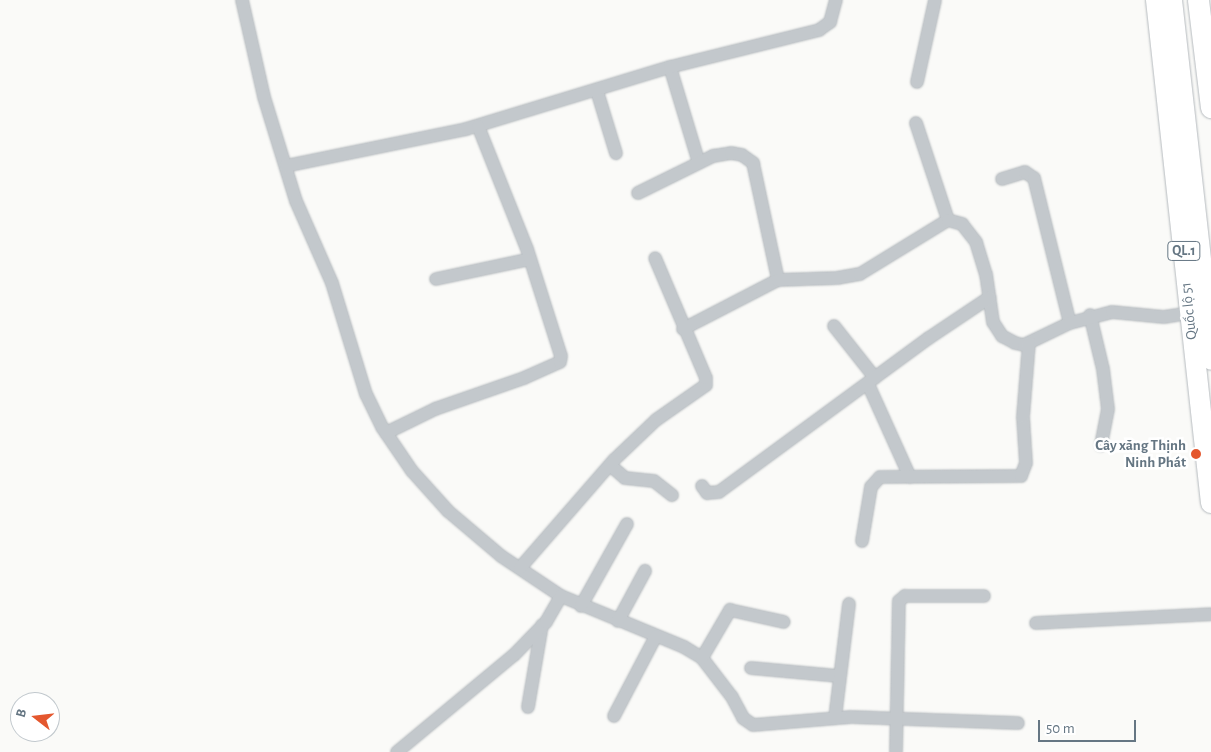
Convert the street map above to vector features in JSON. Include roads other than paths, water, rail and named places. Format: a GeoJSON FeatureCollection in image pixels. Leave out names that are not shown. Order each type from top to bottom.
{"type":"FeatureCollection","features":[{"type":"Feature","properties":{"kind":"highway"},"geometry":{"type":"LineString","coordinates":[[1198,0],[1207,47],[1211,107]]}},
{"type":"Feature","properties":{"kind":"highway","name":"Quốc lộ 51"},"geometry":{"type":"LineString","coordinates":[[1168,14],[1198,318],[1211,359]]}},
{"type":"Feature","properties":{"kind":"main road","name":"Quốc lộ 51"},"geometry":{"type":"LineString","coordinates":[[1156,0],[1168,14]]}},
{"type":"Feature","properties":{"kind":"main road","name":"Quốc lộ 51"},"geometry":{"type":"LineString","coordinates":[[1198,318],[1211,503]]}},
{"type":"Feature","properties":{"kind":"street"},"geometry":{"type":"LineString","coordinates":[[242,0],[264,97],[296,201],[332,283],[366,394],[386,433],[412,471],[448,511],[520,568],[561,596],[656,636],[702,658],[732,697],[743,718],[753,725],[835,718],[895,717],[1018,723]]}},
{"type":"Feature","properties":{"kind":"street"},"geometry":{"type":"LineString","coordinates":[[286,166],[478,126],[670,68],[819,30],[830,22],[836,0]]}},
{"type":"Feature","properties":{"kind":"street"},"geometry":{"type":"LineString","coordinates":[[916,82],[935,0]]}},
{"type":"Feature","properties":{"kind":"street"},"geometry":{"type":"LineString","coordinates":[[670,68],[699,163]]}},
{"type":"Feature","properties":{"kind":"street"},"geometry":{"type":"LineString","coordinates":[[597,91],[616,153]]}},
{"type":"Feature","properties":{"kind":"street"},"geometry":{"type":"LineString","coordinates":[[916,123],[948,220]]}},
{"type":"Feature","properties":{"kind":"street"},"geometry":{"type":"LineString","coordinates":[[386,433],[435,409],[524,378],[560,362],[561,356],[530,259],[478,126]]}},
{"type":"Feature","properties":{"kind":"street"},"geometry":{"type":"LineString","coordinates":[[638,193],[699,163],[731,153],[753,163],[778,280]]}},
{"type":"Feature","properties":{"kind":"street"},"geometry":{"type":"LineString","coordinates":[[1002,179],[1025,172],[1034,178],[1070,323]]}},
{"type":"Feature","properties":{"kind":"street"},"geometry":{"type":"LineString","coordinates":[[683,329],[778,280],[860,274],[948,220],[962,224],[976,242],[990,297],[993,322],[1002,336],[1024,345],[1090,315],[1112,312],[1164,318],[1198,318]]}},
{"type":"Feature","properties":{"kind":"street"},"geometry":{"type":"LineString","coordinates":[[520,568],[610,464],[656,420],[706,385],[706,378],[683,329],[655,258]]}},
{"type":"Feature","properties":{"kind":"street"},"geometry":{"type":"LineString","coordinates":[[436,279],[530,259]]}},
{"type":"Feature","properties":{"kind":"street"},"geometry":{"type":"LineString","coordinates":[[702,486],[708,493],[719,492],[990,297]]}},
{"type":"Feature","properties":{"kind":"street"},"geometry":{"type":"LineString","coordinates":[[1090,315],[1103,369],[1108,409],[1101,444]]}},
{"type":"Feature","properties":{"kind":"street"},"geometry":{"type":"LineString","coordinates":[[834,326],[872,381],[910,477]]}},
{"type":"Feature","properties":{"kind":"street"},"geometry":{"type":"LineString","coordinates":[[862,540],[873,482],[880,477],[1020,476],[1026,463],[1023,417],[1029,343]]}},
{"type":"Feature","properties":{"kind":"street"},"geometry":{"type":"LineString","coordinates":[[610,464],[625,478],[654,481],[672,495]]}},
{"type":"Feature","properties":{"kind":"street"},"geometry":{"type":"LineString","coordinates":[[582,606],[627,524]]}},
{"type":"Feature","properties":{"kind":"street"},"geometry":{"type":"LineString","coordinates":[[618,621],[645,571]]}},
{"type":"Feature","properties":{"kind":"street"},"geometry":{"type":"LineString","coordinates":[[397,752],[514,655],[542,626],[561,596]]}},
{"type":"Feature","properties":{"kind":"street"},"geometry":{"type":"LineString","coordinates":[[896,752],[895,717],[902,597],[984,596]]}},
{"type":"Feature","properties":{"kind":"street"},"geometry":{"type":"LineString","coordinates":[[835,718],[849,604]]}},
{"type":"Feature","properties":{"kind":"street"},"geometry":{"type":"LineString","coordinates":[[702,658],[730,610],[784,622]]}},
{"type":"Feature","properties":{"kind":"street"},"geometry":{"type":"LineString","coordinates":[[1036,623],[1211,614]]}},
{"type":"Feature","properties":{"kind":"street"},"geometry":{"type":"LineString","coordinates":[[528,707],[542,626]]}},
{"type":"Feature","properties":{"kind":"street"},"geometry":{"type":"LineString","coordinates":[[614,716],[656,636]]}},
{"type":"Feature","properties":{"kind":"street"},"geometry":{"type":"LineString","coordinates":[[751,668],[839,676]]}},
{"type":"Feature","properties":{"kind":"place","name":"Cây xăng Thịnh Ninh Phát"},"geometry":{"type":"Point","coordinates":[1196,454]}}]}
